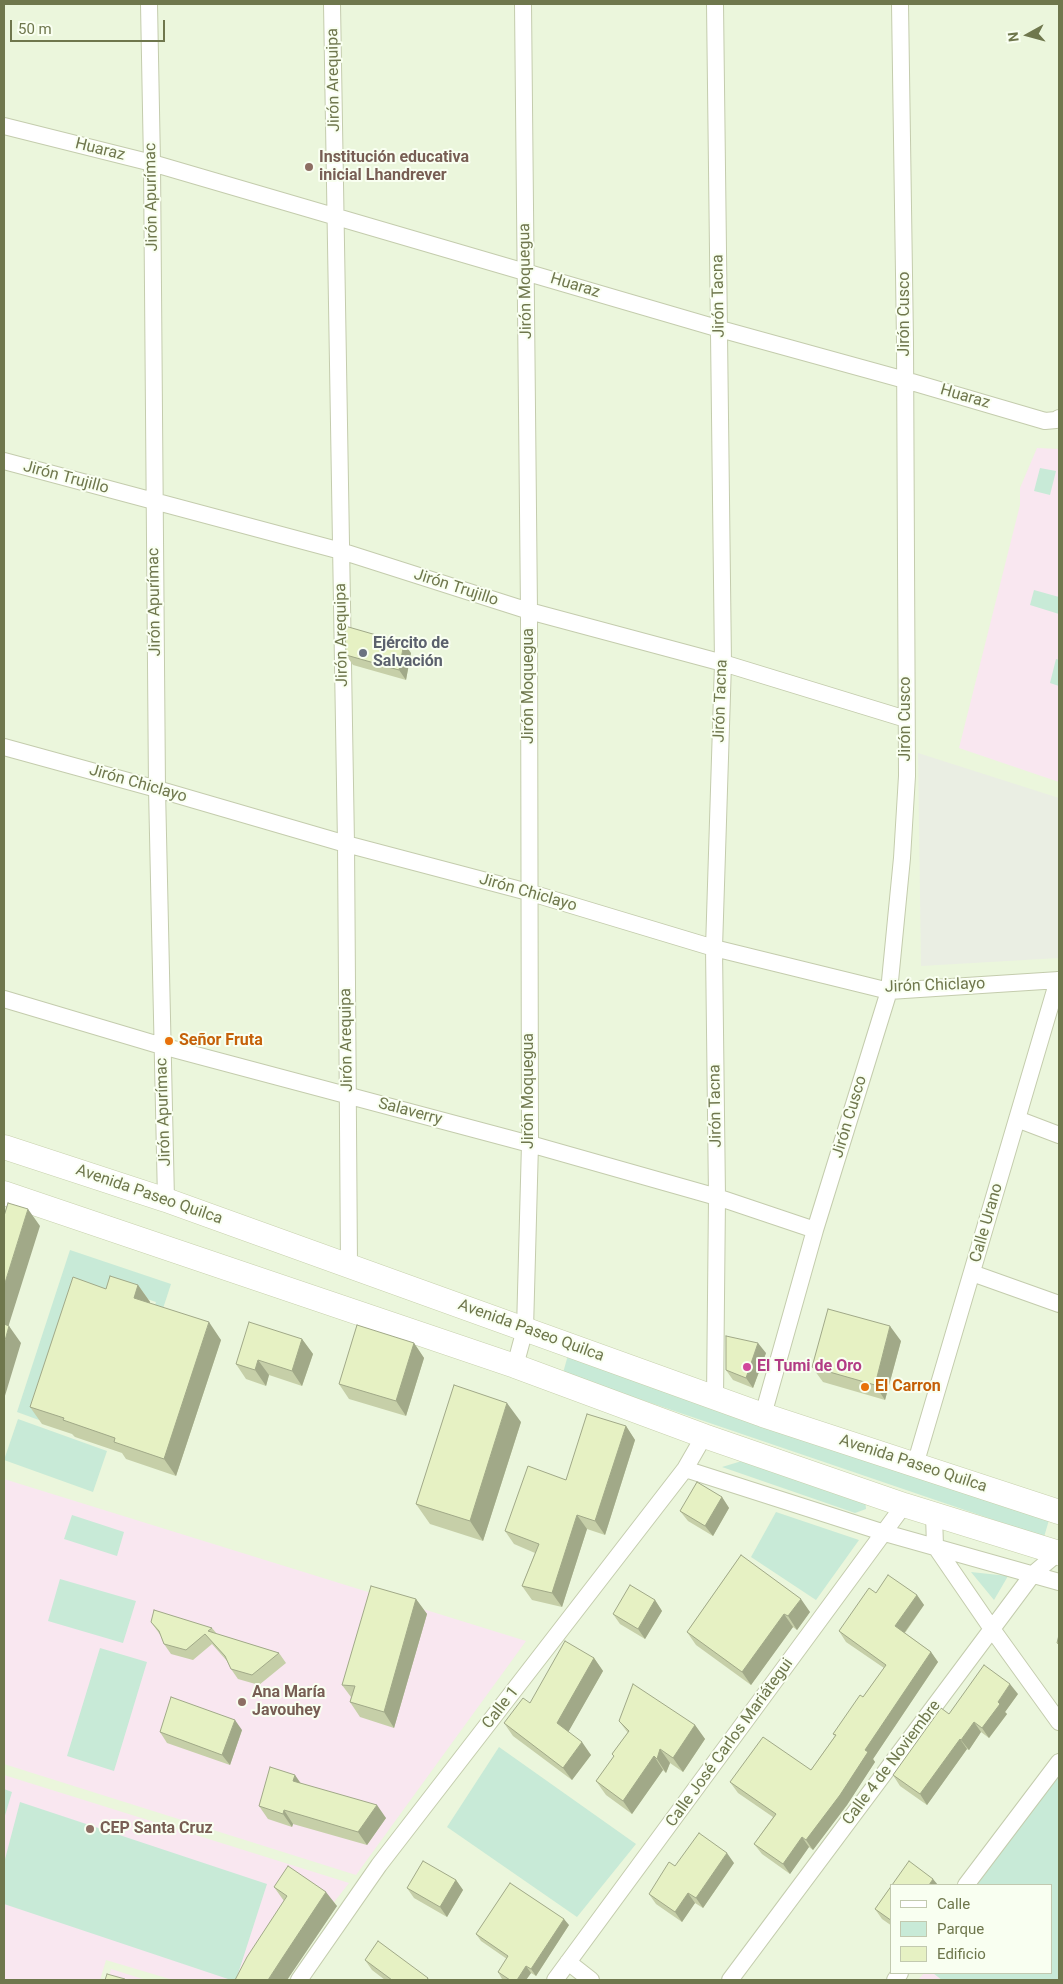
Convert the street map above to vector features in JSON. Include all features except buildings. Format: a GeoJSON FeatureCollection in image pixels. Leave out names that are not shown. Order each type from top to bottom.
{"type":"FeatureCollection","features":[{"type":"Feature","properties":{"kind":"main road","name":"Avenida Paseo Quilca"},"geometry":{"type":"LineString","coordinates":[[4,1146],[166,1200],[762,1415],[1059,1512]]}},
{"type":"Feature","properties":{"kind":"main road"},"geometry":{"type":"LineString","coordinates":[[4,1193],[516,1366],[704,1436],[904,1505],[1059,1553]]}},
{"type":"Feature","properties":{"kind":"street","name":"Jirón Apurímac"},"geometry":{"type":"LineString","coordinates":[[149,4],[157,789],[166,1200]]}},
{"type":"Feature","properties":{"kind":"street","name":"Jirón Arequipa"},"geometry":{"type":"LineString","coordinates":[[332,4],[346,844],[349,1266]]}},
{"type":"Feature","properties":{"kind":"street","name":"Jirón Moquegua"},"geometry":{"type":"LineString","coordinates":[[516,1366],[525,1329],[530,1144],[528,892],[529,611],[523,4]]}},
{"type":"Feature","properties":{"kind":"street","name":"Jirón Tacna"},"geometry":{"type":"LineString","coordinates":[[714,1398],[717,1197],[714,948],[723,663],[715,4]]}},
{"type":"Feature","properties":{"kind":"street","name":"Jirón Cusco"},"geometry":{"type":"LineString","coordinates":[[762,1415],[815,1230],[889,990],[902,858],[907,776],[905,380],[900,4]]}},
{"type":"Feature","properties":{"kind":"street","name":"Huaraz"},"geometry":{"type":"LineString","coordinates":[[4,126],[152,163],[720,329],[1045,421],[1059,418]]}},
{"type":"Feature","properties":{"kind":"street","name":"Jirón Trujillo"},"geometry":{"type":"LineString","coordinates":[[4,461],[341,551],[529,611],[723,663],[906,719]]}},
{"type":"Feature","properties":{"kind":"street","name":"Jirón Chiclayo"},"geometry":{"type":"LineString","coordinates":[[4,747],[346,844],[528,892],[714,948],[889,990],[1058,980]]}},
{"type":"Feature","properties":{"kind":"street","name":"Calle Urano"},"geometry":{"type":"LineString","coordinates":[[915,1465],[1058,980]]}},
{"type":"Feature","properties":{"kind":"street","name":"Salaverry"},"geometry":{"type":"LineString","coordinates":[[4,999],[162,1046],[530,1144],[717,1197],[815,1230]]}},
{"type":"Feature","properties":{"kind":"street"},"geometry":{"type":"LineString","coordinates":[[1017,1119],[1059,1134]]}},
{"type":"Feature","properties":{"kind":"street"},"geometry":{"type":"LineString","coordinates":[[972,1273],[1059,1304]]}},
{"type":"Feature","properties":{"kind":"street","name":"Calle 1"},"geometry":{"type":"LineString","coordinates":[[298,1980],[374,1872],[685,1469],[704,1436]]}},
{"type":"Feature","properties":{"kind":"street"},"geometry":{"type":"LineString","coordinates":[[685,1469],[885,1532],[1059,1582]]}},
{"type":"Feature","properties":{"kind":"street","name":"Calle José Carlos Mariátegui"},"geometry":{"type":"LineString","coordinates":[[555,1980],[904,1505]]}},
{"type":"Feature","properties":{"kind":"street"},"geometry":{"type":"LineString","coordinates":[[934,1515],[936,1546],[992,1629],[1059,1722]]}},
{"type":"Feature","properties":{"kind":"street","name":"Calle 4 de Noviembre"},"geometry":{"type":"LineString","coordinates":[[730,1980],[1033,1574],[1059,1553]]}},
{"type":"Feature","properties":{"kind":"street"},"geometry":{"type":"LineString","coordinates":[[967,1884],[1059,1762]]}},
{"type":"Feature","properties":{"kind":"street"},"geometry":{"type":"LineString","coordinates":[[568,1962],[591,1980]]}},
{"type":"Feature","properties":{"kind":"shaded area"},"geometry":{"type":"Polygon","coordinates":[[[4,4],[1059,4],[1059,1980],[4,1980],[4,4]]]}},
{"type":"Feature","properties":{"kind":"shaded area"},"geometry":{"type":"Polygon","coordinates":[[[1037,448],[1059,449],[1059,782],[959,748],[1020,505],[1020,488],[1037,448]]]}},
{"type":"Feature","properties":{"kind":"shaded area"},"geometry":{"type":"Polygon","coordinates":[[[918,753],[1059,798],[1059,958],[921,966],[918,753]]]}},
{"type":"Feature","properties":{"kind":"shaded area","name":"Ana María Javouhey"},"geometry":{"type":"Polygon","coordinates":[[[4,1479],[526,1641],[356,1875],[4,1764],[4,1479]]]}},
{"type":"Feature","properties":{"kind":"shaded area","name":"CEP Santa Cruz"},"geometry":{"type":"Polygon","coordinates":[[[4,1775],[349,1883],[273,1980],[173,1980],[106,1960],[100,1980],[4,1980],[4,1775]]]}},
{"type":"Feature","properties":{"kind":"shaded area"},"geometry":{"type":"Polygon","coordinates":[[[111,1969],[146,1980],[108,1980],[111,1969]]]}},
{"type":"Feature","properties":{"kind":"shaded area"},"geometry":{"type":"Polygon","coordinates":[[[923,1974],[934,1974],[942,1980],[918,1980],[923,1974]]]}},
{"type":"Feature","properties":{"kind":"green space"},"geometry":{"type":"Polygon","coordinates":[[[1040,468],[1056,471],[1050,495],[1034,491],[1040,468]]]}},
{"type":"Feature","properties":{"kind":"green space"},"geometry":{"type":"Polygon","coordinates":[[[1034,590],[1059,597],[1059,614],[1030,605],[1034,590]]]}},
{"type":"Feature","properties":{"kind":"green space"},"geometry":{"type":"Polygon","coordinates":[[[1056,659],[1059,660],[1059,686],[1050,683],[1056,659]]]}},
{"type":"Feature","properties":{"kind":"green space"},"geometry":{"type":"Polygon","coordinates":[[[70,1250],[171,1284],[126,1422],[117,1419],[156,1302],[113,1288],[108,1292],[85,1285],[39,1420],[17,1412],[70,1250]]]}},
{"type":"Feature","properties":{"kind":"green space"},"geometry":{"type":"Polygon","coordinates":[[[568,1355],[1049,1520],[1044,1537],[563,1373],[568,1355]]]}},
{"type":"Feature","properties":{"kind":"green space"},"geometry":{"type":"Polygon","coordinates":[[[18,1419],[107,1451],[93,1492],[4,1460],[18,1419]]]}},
{"type":"Feature","properties":{"kind":"green space"},"geometry":{"type":"Polygon","coordinates":[[[745,1460],[865,1498],[866,1509],[855,1513],[722,1467],[745,1460]]]}},
{"type":"Feature","properties":{"kind":"green space"},"geometry":{"type":"Polygon","coordinates":[[[776,1512],[859,1540],[816,1600],[751,1557],[776,1512]]]}},
{"type":"Feature","properties":{"kind":"green space"},"geometry":{"type":"Polygon","coordinates":[[[72,1515],[124,1532],[117,1556],[64,1539],[72,1515]]]}},
{"type":"Feature","properties":{"kind":"green space"},"geometry":{"type":"Polygon","coordinates":[[[971,1572],[1008,1576],[994,1600],[971,1572]]]}},
{"type":"Feature","properties":{"kind":"green space"},"geometry":{"type":"Polygon","coordinates":[[[60,1579],[136,1601],[123,1643],[48,1621],[60,1579]]]}},
{"type":"Feature","properties":{"kind":"green space"},"geometry":{"type":"Polygon","coordinates":[[[100,1648],[147,1662],[114,1771],[67,1756],[100,1648]]]}},
{"type":"Feature","properties":{"kind":"green space"},"geometry":{"type":"Polygon","coordinates":[[[499,1747],[636,1844],[577,1917],[447,1827],[499,1747]]]}},
{"type":"Feature","properties":{"kind":"green space"},"geometry":{"type":"Polygon","coordinates":[[[1059,1772],[1059,1980],[942,1980],[934,1974],[1053,1974],[1053,1884],[978,1884],[1059,1772]]]}},
{"type":"Feature","properties":{"kind":"green space"},"geometry":{"type":"Polygon","coordinates":[[[4,1789],[12,1792],[4,1819],[4,1789]]]}},
{"type":"Feature","properties":{"kind":"green space"},"geometry":{"type":"Polygon","coordinates":[[[20,1802],[267,1884],[236,1980],[231,1980],[4,1904],[4,1863],[20,1802]]]}},
{"type":"Feature","properties":{"kind":"place","name":"Institución educativa inicial Lhandrever"},"geometry":{"type":"Point","coordinates":[309,167]}},
{"type":"Feature","properties":{"kind":"place","name":"Ejército de Salvación"},"geometry":{"type":"Point","coordinates":[363,653]}},
{"type":"Feature","properties":{"kind":"place","name":"Señor Fruta"},"geometry":{"type":"Point","coordinates":[169,1041]}},
{"type":"Feature","properties":{"kind":"place","name":"El Tumi de Oro"},"geometry":{"type":"Point","coordinates":[747,1367]}},
{"type":"Feature","properties":{"kind":"place","name":"El Carron"},"geometry":{"type":"Point","coordinates":[865,1387]}},
{"type":"Feature","properties":{"kind":"place","name":"Ana María Javouhey"},"geometry":{"type":"Point","coordinates":[242,1702]}},
{"type":"Feature","properties":{"kind":"place","name":"CEP Santa Cruz"},"geometry":{"type":"Point","coordinates":[90,1829]}}]}
